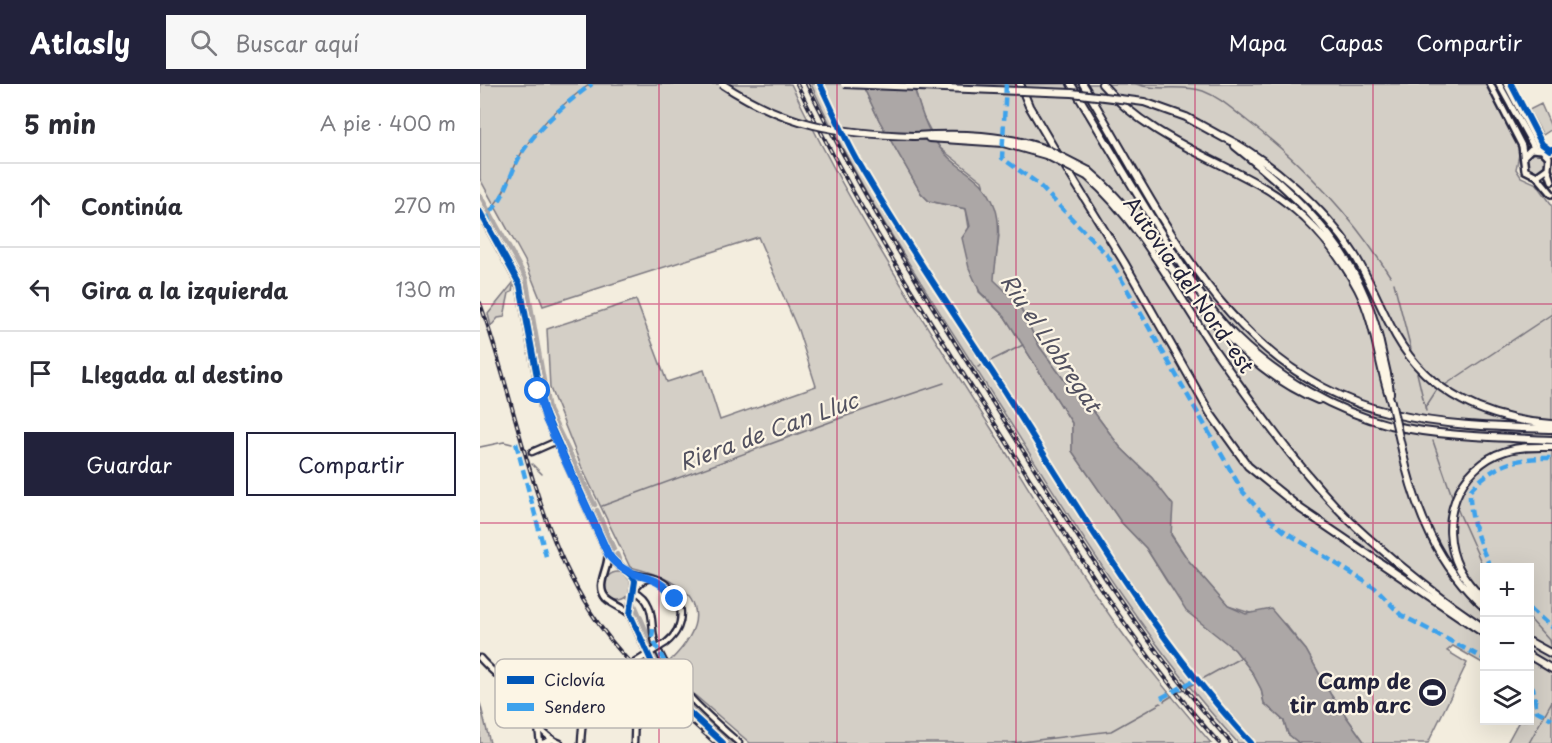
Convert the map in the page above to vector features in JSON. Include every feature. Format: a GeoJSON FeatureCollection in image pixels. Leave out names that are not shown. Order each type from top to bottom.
{"type":"FeatureCollection","features":[{"type":"Feature","properties":{"kind":"highway","name":"Autovia del Nord-est"},"geometry":{"type":"LineString","coordinates":[[722,84],[765,109],[815,127],[853,134],[1023,144],[1047,152],[1088,174],[1129,221],[1237,382],[1337,506],[1366,536],[1480,624]]}},
{"type":"Feature","properties":{"kind":"highway"},"geometry":{"type":"LineString","coordinates":[[844,84],[1072,93],[1144,102],[1186,117],[1248,151],[1284,180],[1333,227],[1354,254],[1407,353],[1444,391],[1470,406],[1489,413],[1552,424]]}},
{"type":"Feature","properties":{"kind":"highway"},"geometry":{"type":"LineString","coordinates":[[1020,84],[1048,141],[1124,262],[1210,413],[1240,457],[1277,492],[1480,631]]}},
{"type":"Feature","properties":{"kind":"highway"},"geometry":{"type":"LineString","coordinates":[[1071,84],[1155,224],[1211,308],[1237,338],[1269,365],[1338,406]]}},
{"type":"Feature","properties":{"kind":"highway"},"geometry":{"type":"LineString","coordinates":[[1083,84],[1191,264],[1215,298],[1240,327],[1269,353],[1324,388],[1381,410],[1443,422],[1552,429]]}},
{"type":"Feature","properties":{"kind":"highway"},"geometry":{"type":"LineString","coordinates":[[1102,84],[1145,123],[1170,139],[1260,185],[1301,215],[1345,266],[1359,290],[1370,319],[1402,450],[1420,512],[1434,544],[1457,579],[1480,603]]}},
{"type":"Feature","properties":{"kind":"highway"},"geometry":{"type":"LineString","coordinates":[[1222,136],[1294,195],[1322,224],[1348,260],[1373,315],[1390,385],[1391,402]]}},
{"type":"Feature","properties":{"kind":"highway"},"geometry":{"type":"LineString","coordinates":[[1088,174],[1111,190],[1135,216],[1185,287],[1252,358],[1310,397],[1378,422],[1421,431],[1552,440]]}},
{"type":"Feature","properties":{"kind":"highway"},"geometry":{"type":"LineString","coordinates":[[1480,595],[1464,576],[1456,561],[1450,538],[1450,515],[1458,492],[1475,468],[1496,454],[1514,449],[1552,447]]}},
{"type":"Feature","properties":{"kind":"highway"},"geometry":{"type":"LineString","coordinates":[[1534,645],[1552,654]]}},
{"type":"Feature","properties":{"kind":"highway"},"geometry":{"type":"LineString","coordinates":[[1534,658],[1552,669]]}},
{"type":"Feature","properties":{"kind":"highway"},"geometry":{"type":"LineString","coordinates":[[1534,662],[1552,669]]}},
{"type":"Feature","properties":{"kind":"main road"},"geometry":{"type":"LineString","coordinates":[[1490,84],[1522,146],[1525,170],[1537,176],[1552,194]]}},
{"type":"Feature","properties":{"kind":"main road"},"geometry":{"type":"LineString","coordinates":[[1499,84],[1540,150],[1549,159],[1552,181]]}},
{"type":"Feature","properties":{"kind":"main road"},"geometry":{"type":"LineString","coordinates":[[1524,156],[1540,150]]}},
{"type":"Feature","properties":{"kind":"main road"},"geometry":{"type":"LineString","coordinates":[[1537,176],[1550,169]]}},
{"type":"Feature","properties":{"kind":"main road"},"geometry":{"type":"LineString","coordinates":[[480,212],[520,285],[541,404],[608,554],[620,569],[631,574],[635,590],[631,598],[630,615]]}},
{"type":"Feature","properties":{"kind":"main road"},"geometry":{"type":"LineString","coordinates":[[608,554],[606,574],[601,590],[606,598],[630,615],[651,659]]}},
{"type":"Feature","properties":{"kind":"main road"},"geometry":{"type":"LineString","coordinates":[[606,574],[620,569]]}},
{"type":"Feature","properties":{"kind":"main road"},"geometry":{"type":"LineString","coordinates":[[615,603],[625,602],[631,598]]}},
{"type":"Feature","properties":{"kind":"main road"},"geometry":{"type":"LineString","coordinates":[[693,714],[723,743]]}},
{"type":"Feature","properties":{"kind":"street"},"geometry":{"type":"LineString","coordinates":[[1506,84],[1540,150]]}},
{"type":"Feature","properties":{"kind":"street"},"geometry":{"type":"LineString","coordinates":[[532,452],[557,441]]}},
{"type":"Feature","properties":{"kind":"street"},"geometry":{"type":"LineString","coordinates":[[631,574],[650,578],[667,587],[681,611],[679,630],[666,643],[640,659]]}},
{"type":"Feature","properties":{"kind":"street"},"geometry":{"type":"LineString","coordinates":[[650,578],[642,581],[635,590],[649,605],[652,613],[652,638],[663,659]]}},
{"type":"Feature","properties":{"kind":"street"},"geometry":{"type":"LineString","coordinates":[[480,658],[495,675]]}},
{"type":"Feature","properties":{"kind":"street"},"geometry":{"type":"LineString","coordinates":[[693,701],[739,743]]}},
{"type":"Feature","properties":{"kind":"street"},"geometry":{"type":"LineString","coordinates":[[538,728],[541,743],[552,740]]}},
{"type":"Feature","properties":{"kind":"street"},"geometry":{"type":"LineString","coordinates":[[539,728],[552,740],[560,743]]}},
{"type":"Feature","properties":{"kind":"street"},"geometry":{"type":"LineString","coordinates":[[579,743],[582,728]]}},
{"type":"Feature","properties":{"kind":"street"},"geometry":{"type":"LineString","coordinates":[[634,728],[634,743]]}},
{"type":"Feature","properties":{"kind":"shaded area"},"geometry":{"type":"Polygon","coordinates":[[[480,84],[791,84],[836,173],[886,259],[1067,551],[1126,639],[1211,743],[750,743],[693,694],[693,659],[672,659],[686,643],[694,626],[695,612],[691,599],[667,580],[630,567],[582,468],[550,388],[547,329],[636,300],[667,382],[704,370],[720,420],[816,386],[798,330],[758,237],[543,306],[525,261],[480,179],[480,84]]]}},
{"type":"Feature","properties":{"kind":"shaded area"},"geometry":{"type":"Polygon","coordinates":[[[811,84],[862,84],[879,120],[921,193],[929,201],[966,209],[979,292],[1005,317],[1072,423],[1072,451],[1121,522],[1146,548],[1167,582],[1212,630],[1235,650],[1252,672],[1261,689],[1264,703],[1284,721],[1288,734],[1299,743],[1238,743],[1171,664],[1082,536],[899,248],[831,126],[811,84]]]}},
{"type":"Feature","properties":{"kind":"shaded area"},"geometry":{"type":"Polygon","coordinates":[[[862,84],[913,84],[935,141],[947,156],[977,180],[990,195],[998,225],[994,280],[1018,303],[1039,346],[1073,392],[1094,412],[1120,447],[1152,478],[1173,505],[1171,535],[1188,560],[1228,606],[1246,614],[1271,609],[1306,650],[1331,695],[1365,743],[1299,743],[1288,734],[1284,721],[1264,703],[1261,689],[1252,672],[1235,650],[1186,611],[1146,548],[1121,522],[1072,451],[1072,423],[1005,317],[980,292],[969,268],[962,238],[970,226],[966,209],[929,201],[921,193],[879,120],[862,84]]]}},
{"type":"Feature","properties":{"kind":"shaded area"},"geometry":{"type":"Polygon","coordinates":[[[913,84],[1486,84],[1520,150],[1516,169],[1521,177],[1537,184],[1552,205],[1552,743],[1507,743],[1517,725],[1534,725],[1534,563],[1480,563],[1480,662],[1453,646],[1447,651],[1467,663],[1428,743],[1365,743],[1331,695],[1306,650],[1285,624],[1228,606],[1188,560],[1171,534],[1172,505],[1152,478],[1120,447],[1094,412],[1073,392],[1039,346],[1018,303],[993,280],[999,236],[982,181],[940,148],[922,115],[913,84]]]}},
{"type":"Feature","properties":{"kind":"shaded area"},"geometry":{"type":"Polygon","coordinates":[[[1541,104],[1552,129],[1543,135],[1529,110],[1541,104]]]}},
{"type":"Feature","properties":{"kind":"shaded area"},"geometry":{"type":"Polygon","coordinates":[[[1532,153],[1540,153],[1545,158],[1543,169],[1532,171],[1527,166],[1527,158],[1532,153]]]}},
{"type":"Feature","properties":{"kind":"shaded area"},"geometry":{"type":"Polygon","coordinates":[[[513,283],[516,286],[513,286],[512,292],[509,293],[504,317],[498,318],[491,326],[488,314],[513,283]]]}},
{"type":"Feature","properties":{"kind":"shaded area"},"geometry":{"type":"Polygon","coordinates":[[[618,572],[628,576],[632,586],[628,596],[618,600],[608,596],[604,586],[608,576],[618,572]]]}},
{"type":"Feature","properties":{"kind":"shaded area"},"geometry":{"type":"Polygon","coordinates":[[[480,703],[490,743],[480,743],[480,703]]]}},
{"type":"Feature","properties":{"kind":"waterway"},"geometry":{"type":"LineString","coordinates":[[489,210],[500,198],[521,154],[535,134],[561,107],[590,84]]}},
{"type":"Feature","properties":{"kind":"waterway"},"geometry":{"type":"LineString","coordinates":[[1136,84],[1195,89],[1214,96],[1230,107],[1286,153],[1324,191],[1359,232],[1390,276]]}},
{"type":"Feature","properties":{"kind":"waterway"},"geometry":{"type":"LineString","coordinates":[[480,195],[526,278],[549,410],[595,505]]}},
{"type":"Feature","properties":{"kind":"waterway"},"geometry":{"type":"LineString","coordinates":[[1394,283],[1411,349]]}},
{"type":"Feature","properties":{"kind":"waterway"},"geometry":{"type":"LineString","coordinates":[[1445,385],[1552,314]]}},
{"type":"Feature","properties":{"kind":"waterway"},"geometry":{"type":"LineString","coordinates":[[978,367],[1023,345]]}},
{"type":"Feature","properties":{"kind":"waterway"},"geometry":{"type":"LineString","coordinates":[[1417,373],[1426,411]]}},
{"type":"Feature","properties":{"kind":"waterway","name":"Riera de Can Lluc"},"geometry":{"type":"LineString","coordinates":[[602,506],[849,415],[944,383]]}},
{"type":"Feature","properties":{"kind":"waterway"},"geometry":{"type":"LineString","coordinates":[[1425,408],[1436,391]]}},
{"type":"Feature","properties":{"kind":"waterway"},"geometry":{"type":"LineString","coordinates":[[1433,441],[1453,499]]}},
{"type":"Feature","properties":{"kind":"waterway","name":"Riera de Can Lluc"},"geometry":{"type":"LineString","coordinates":[[480,447],[504,442],[512,444]]}},
{"type":"Feature","properties":{"kind":"waterway"},"geometry":{"type":"LineString","coordinates":[[532,464],[542,474]]}},
{"type":"Feature","properties":{"kind":"waterway"},"geometry":{"type":"LineString","coordinates":[[1456,506],[1481,563]]}},
{"type":"Feature","properties":{"kind":"waterway"},"geometry":{"type":"LineString","coordinates":[[597,510],[614,549]]}},
{"type":"Feature","properties":{"kind":"waterway"},"geometry":{"type":"LineString","coordinates":[[617,554],[620,562]]}},
{"type":"Feature","properties":{"kind":"waterway"},"geometry":{"type":"LineString","coordinates":[[635,605],[659,659]]}},
{"type":"Feature","properties":{"kind":"waterway"},"geometry":{"type":"LineString","coordinates":[[1534,623],[1549,640],[1551,649]]}},
{"type":"Feature","properties":{"kind":"waterway"},"geometry":{"type":"LineString","coordinates":[[1177,693],[1242,657]]}},
{"type":"Feature","properties":{"kind":"waterway"},"geometry":{"type":"LineString","coordinates":[[1164,701],[1172,696]]}},
{"type":"Feature","properties":{"kind":"waterway"},"geometry":{"type":"LineString","coordinates":[[1529,743],[1552,701]]}},
{"type":"Feature","properties":{"kind":"waterway"},"geometry":{"type":"LineString","coordinates":[[1013,743],[1111,731],[1161,703]]}},
{"type":"Feature","properties":{"kind":"waterway"},"geometry":{"type":"LineString","coordinates":[[693,710],[730,743]]}},
{"type":"Feature","properties":{"kind":"railway"},"geometry":{"type":"LineString","coordinates":[[797,84],[819,129],[893,261],[1051,512],[1130,631],[1188,707],[1219,743]]}},
{"type":"Feature","properties":{"kind":"railway"},"geometry":{"type":"LineString","coordinates":[[807,84],[853,172],[902,257],[1059,507],[1140,628],[1199,706],[1231,743]]}},
{"type":"Feature","properties":{"kind":"railway"},"geometry":{"type":"LineString","coordinates":[[480,303],[539,500],[554,538],[570,576],[590,611],[627,659]]}},
{"type":"Feature","properties":{"kind":"railway"},"geometry":{"type":"LineString","coordinates":[[693,723],[715,743]]}},
{"type":"Feature","properties":{"kind":"marked path"},"geometry":{"type":"LineString","coordinates":[[490,223],[487,215],[499,202],[528,144],[554,116],[592,84]]}},
{"type":"Feature","properties":{"kind":"marked path"},"geometry":{"type":"LineString","coordinates":[[1006,84],[1002,158],[1037,183],[1108,256],[1243,492],[1259,510],[1284,531],[1375,588],[1401,615],[1480,656]]}},
{"type":"Feature","properties":{"kind":"marked path"},"geometry":{"type":"LineString","coordinates":[[516,443],[547,560]]}},
{"type":"Feature","properties":{"kind":"marked path"},"geometry":{"type":"LineString","coordinates":[[1489,563],[1471,511],[1470,491],[1497,468],[1518,461],[1552,458]]}},
{"type":"Feature","properties":{"kind":"marked path"},"geometry":{"type":"LineString","coordinates":[[1534,612],[1552,628]]}},
{"type":"Feature","properties":{"kind":"marked path"},"geometry":{"type":"LineString","coordinates":[[653,629],[652,638],[663,659]]}},
{"type":"Feature","properties":{"kind":"marked path"},"geometry":{"type":"LineString","coordinates":[[1161,698],[1197,679]]}},
{"type":"Feature","properties":{"kind":"marked path"},"geometry":{"type":"LineString","coordinates":[[1534,694],[1537,711],[1552,719]]}},
{"type":"Feature","properties":{"kind":"cycle path"},"geometry":{"type":"LineString","coordinates":[[820,84],[844,135],[892,218],[1113,563],[1178,655],[1251,743]]}},
{"type":"Feature","properties":{"kind":"cycle path"},"geometry":{"type":"LineString","coordinates":[[1511,84],[1542,144],[1552,149]]}},
{"type":"Feature","properties":{"kind":"cycle path"},"geometry":{"type":"LineString","coordinates":[[480,212],[520,285],[543,409],[608,554],[635,581],[630,614],[650,659]]}},
{"type":"Feature","properties":{"kind":"cycle path"},"geometry":{"type":"LineString","coordinates":[[693,716],[723,743]]}},
{"type":"Feature","properties":{"kind":"place","name":"Camp de tir amb arc"},"geometry":{"type":"Point","coordinates":[1432,692]}},
{"type":"Feature","properties":{"kind":"route"},"geometry":{"type":"LineString","coordinates":[[538,391],[546,419],[608,554],[620,569],[660,581],[675,599]]}},
{"type":"Feature","properties":{"kind":"water label","name":"Riu el Llobregat"},"geometry":{"type":"Point","coordinates":[1052,342]}}]}
